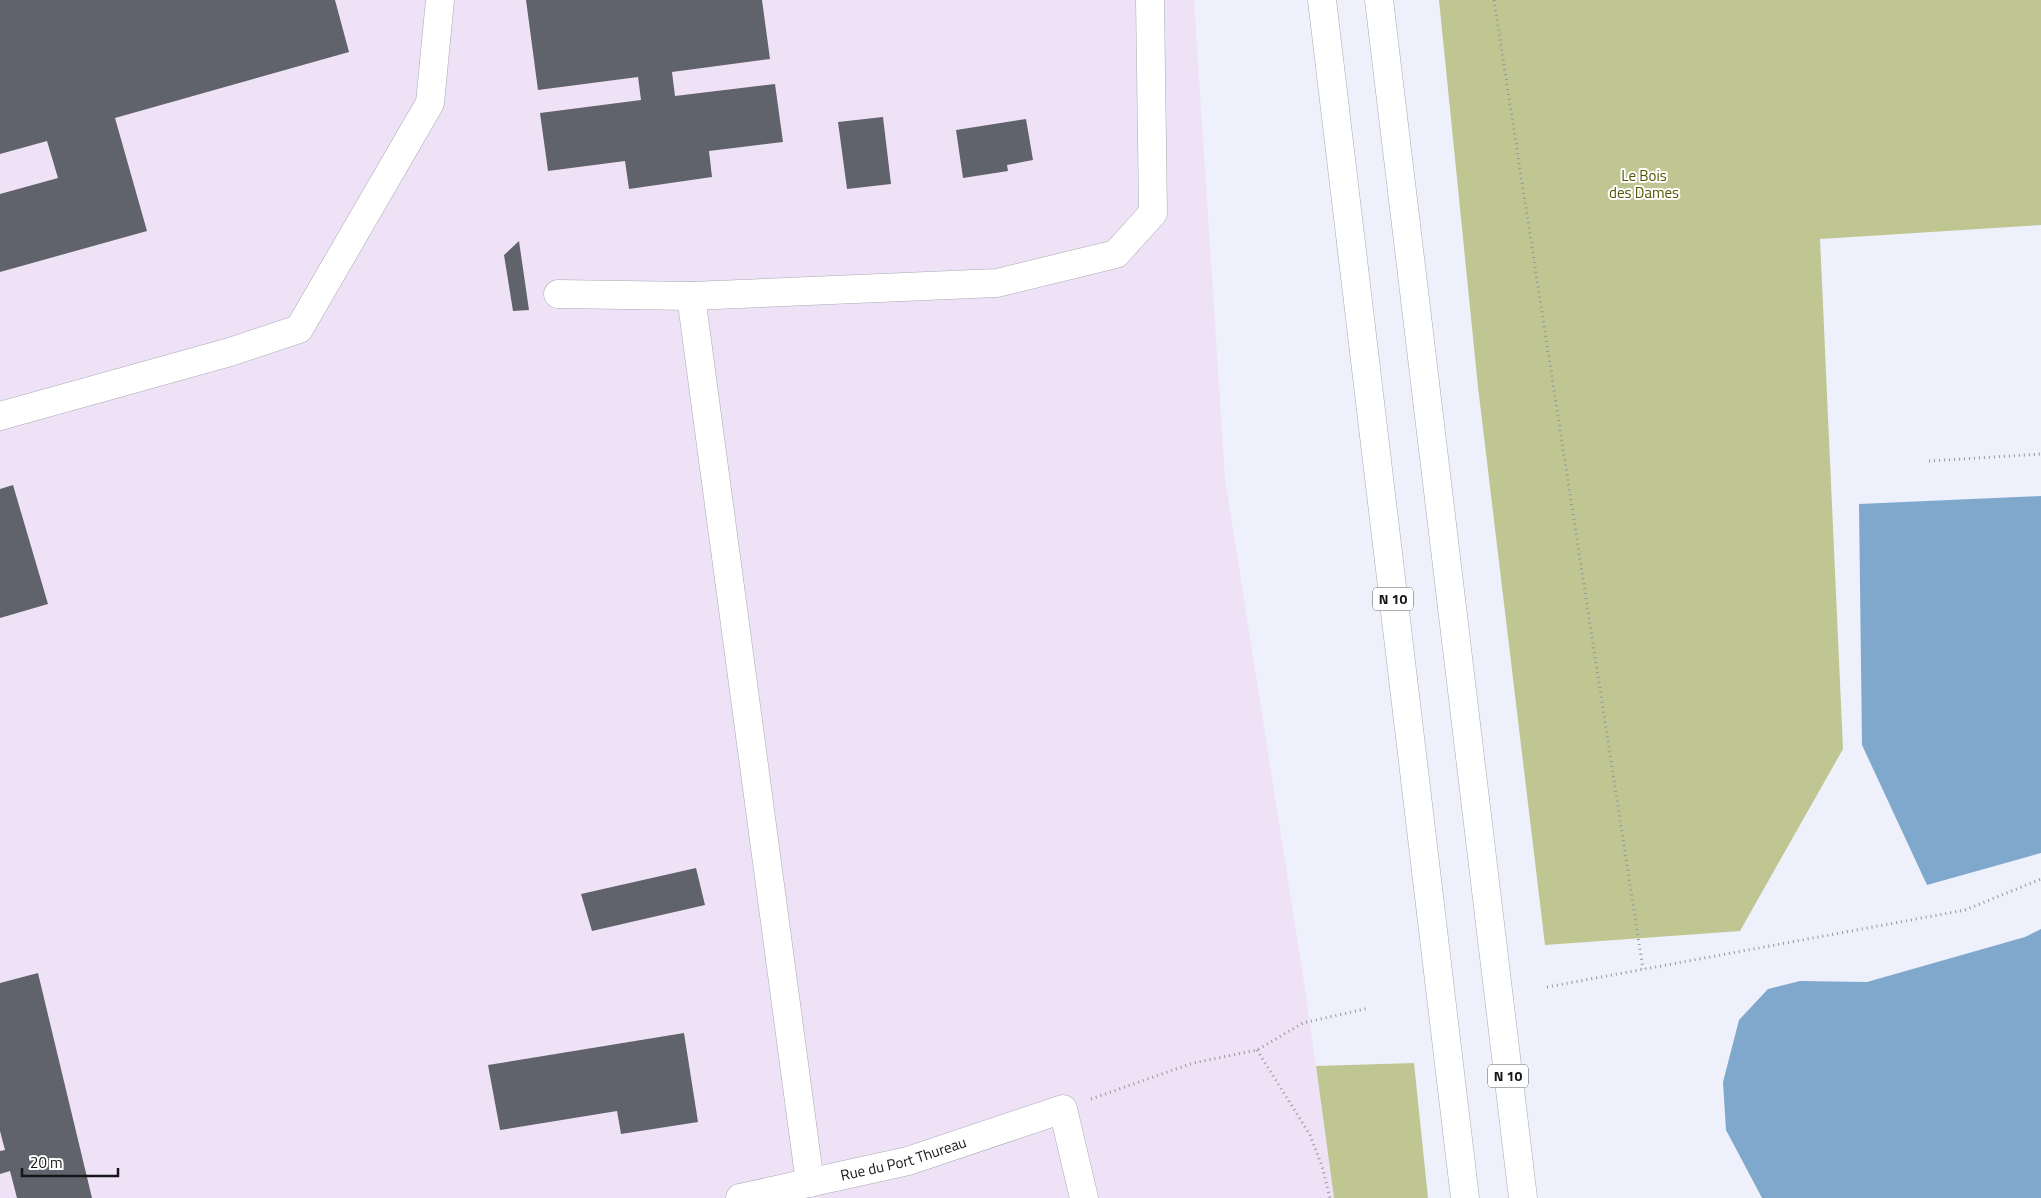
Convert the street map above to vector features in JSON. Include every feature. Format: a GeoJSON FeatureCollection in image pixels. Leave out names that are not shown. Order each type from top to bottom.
{"type":"FeatureCollection","features":[{"type":"Feature","properties":{"kind":"main road"},"geometry":{"type":"LineString","coordinates":[[0,416],[230,352],[299,329],[430,103],[440,0]]}},
{"type":"Feature","properties":{"kind":"main road"},"geometry":{"type":"LineString","coordinates":[[558,294],[691,296],[997,283],[1116,254],[1153,213],[1150,0]]}},
{"type":"Feature","properties":{"kind":"main road","name":"N 10"},"geometry":{"type":"LineString","coordinates":[[1322,0],[1464,1198]]}},
{"type":"Feature","properties":{"kind":"main road","name":"N 10"},"geometry":{"type":"LineString","coordinates":[[1379,0],[1523,1198]]}},
{"type":"Feature","properties":{"kind":"main road"},"geometry":{"type":"LineString","coordinates":[[691,296],[810,1183]]}},
{"type":"Feature","properties":{"kind":"main road"},"geometry":{"type":"LineString","coordinates":[[1063,1109],[1084,1198]]}},
{"type":"Feature","properties":{"kind":"main road","name":"Rue du Port Thureau"},"geometry":{"type":"LineString","coordinates":[[740,1198],[908,1161],[1063,1109]]}},
{"type":"Feature","properties":{"kind":"path"},"geometry":{"type":"LineString","coordinates":[[1494,0],[1643,969]]}},
{"type":"Feature","properties":{"kind":"path"},"geometry":{"type":"LineString","coordinates":[[1929,460],[2041,454]]}},
{"type":"Feature","properties":{"kind":"path"},"geometry":{"type":"LineString","coordinates":[[1547,987],[1965,910],[2041,879]]}},
{"type":"Feature","properties":{"kind":"path"},"geometry":{"type":"LineString","coordinates":[[1063,1109],[1193,1063],[1257,1050],[1302,1023],[1369,1008]]}},
{"type":"Feature","properties":{"kind":"path"},"geometry":{"type":"LineString","coordinates":[[1257,1050],[1310,1135],[1322,1166],[1330,1198]]}},
{"type":"Feature","properties":{"kind":"shaded area"},"geometry":{"type":"Polygon","coordinates":[[[0,0],[1194,0],[1225,478],[1306,995],[1334,1198],[0,1198],[0,0]]]}},
{"type":"Feature","properties":{"kind":"green space","name":"Le Bois des Dames"},"geometry":{"type":"Polygon","coordinates":[[[1439,0],[2041,0],[2041,225],[1820,239],[1843,749],[1740,931],[1545,945],[1478,387],[1439,0]]]}},
{"type":"Feature","properties":{"kind":"green space"},"geometry":{"type":"Polygon","coordinates":[[[1414,1063],[1428,1198],[1334,1198],[1316,1066],[1414,1063]]]}},
{"type":"Feature","properties":{"kind":"water"},"geometry":{"type":"Polygon","coordinates":[[[2041,496],[2041,853],[1927,885],[1862,745],[1859,504],[2041,496]]]}},
{"type":"Feature","properties":{"kind":"water"},"geometry":{"type":"Polygon","coordinates":[[[2041,929],[2041,1198],[1762,1198],[1726,1130],[1723,1082],[1739,1020],[1768,989],[1800,981],[1867,982],[2025,937],[2041,929]]]}},
{"type":"Feature","properties":{"kind":"building"},"geometry":{"type":"Polygon","coordinates":[[[0,0],[335,0],[349,52],[115,118],[147,231],[0,272],[0,194],[58,178],[47,141],[0,154],[0,0]]]}},
{"type":"Feature","properties":{"kind":"building"},"geometry":{"type":"Polygon","coordinates":[[[526,0],[762,0],[770,59],[672,72],[675,96],[775,84],[783,142],[709,151],[712,177],[629,189],[625,161],[548,171],[540,113],[641,100],[638,77],[538,90],[526,0]]]}},
{"type":"Feature","properties":{"kind":"building"},"geometry":{"type":"Polygon","coordinates":[[[883,117],[891,184],[847,189],[838,122],[883,117]]]}},
{"type":"Feature","properties":{"kind":"building"},"geometry":{"type":"Polygon","coordinates":[[[1026,119],[1033,160],[1007,165],[1008,171],[963,178],[956,130],[1026,119]]]}},
{"type":"Feature","properties":{"kind":"building"},"geometry":{"type":"Polygon","coordinates":[[[519,241],[529,310],[513,311],[504,255],[519,241]]]}},
{"type":"Feature","properties":{"kind":"building"},"geometry":{"type":"Polygon","coordinates":[[[13,485],[48,604],[0,618],[0,489],[13,485]]]}},
{"type":"Feature","properties":{"kind":"building"},"geometry":{"type":"Polygon","coordinates":[[[696,868],[705,905],[592,931],[581,894],[696,868]]]}},
{"type":"Feature","properties":{"kind":"building"},"geometry":{"type":"Polygon","coordinates":[[[38,973],[92,1198],[17,1198],[10,1171],[0,1174],[0,1151],[5,1150],[0,1131],[0,983],[38,973]]]}},
{"type":"Feature","properties":{"kind":"building"},"geometry":{"type":"Polygon","coordinates":[[[684,1033],[698,1122],[621,1134],[617,1111],[500,1130],[488,1065],[684,1033]]]}}]}
